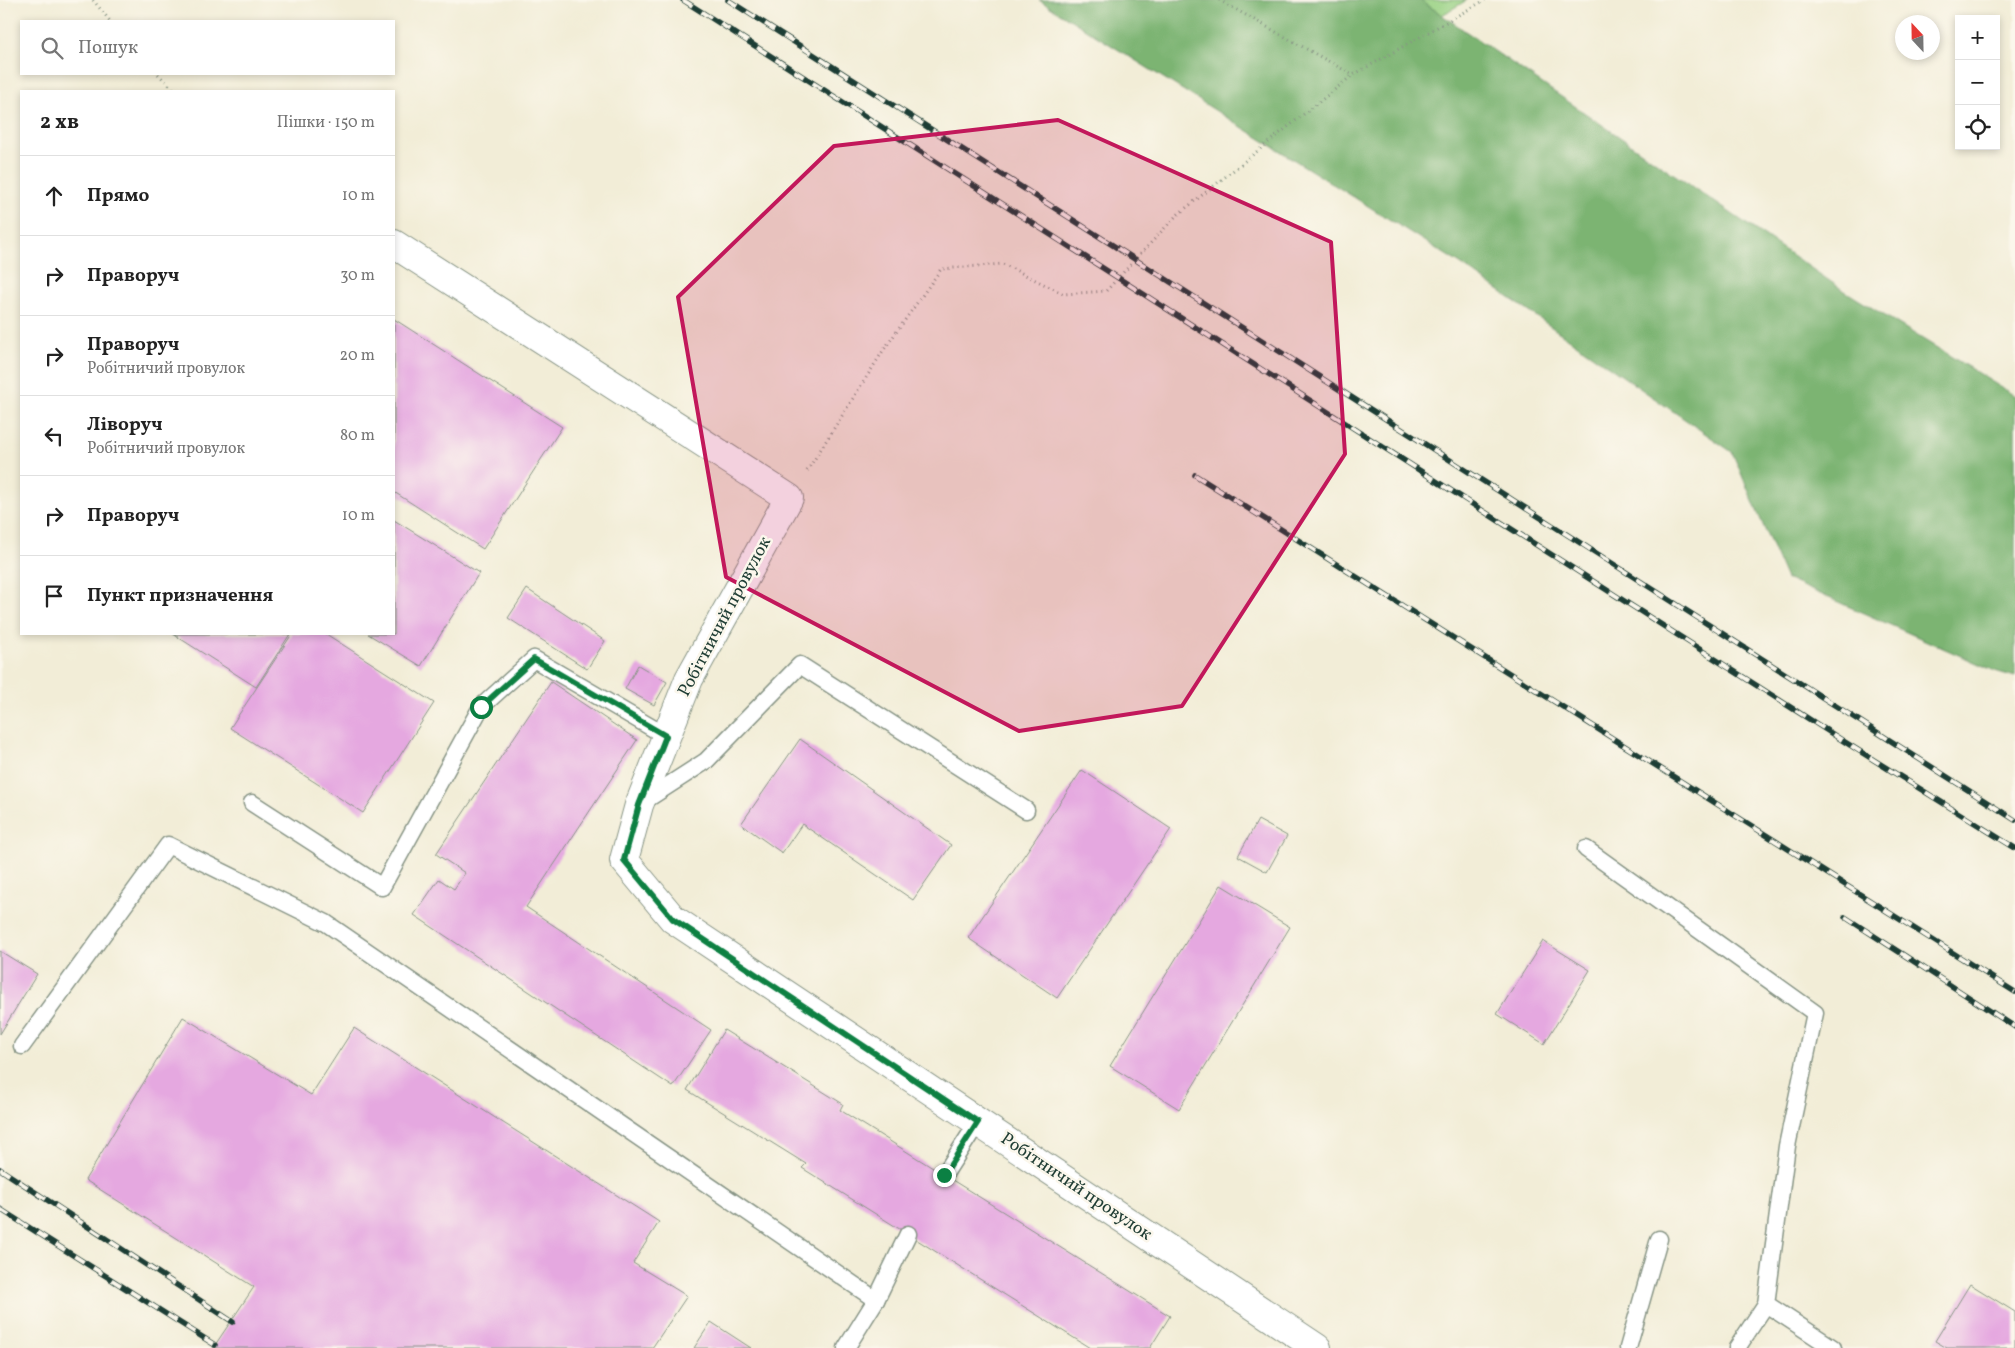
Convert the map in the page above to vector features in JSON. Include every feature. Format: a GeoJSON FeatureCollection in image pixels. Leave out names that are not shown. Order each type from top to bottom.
{"type":"FeatureCollection","features":[{"type":"Feature","properties":{"kind":"street"},"geometry":{"type":"LineString","coordinates":[[395,245],[789,498]]}},
{"type":"Feature","properties":{"kind":"street","name":"Робітничий провулок"},"geometry":{"type":"LineString","coordinates":[[789,498],[689,679],[639,805],[624,860],[673,919],[1317,1348]]}},
{"type":"Feature","properties":{"kind":"lane"},"geometry":{"type":"LineString","coordinates":[[252,803],[382,887],[481,707],[534,659],[666,736]]}},
{"type":"Feature","properties":{"kind":"lane"},"geometry":{"type":"LineString","coordinates":[[639,805],[706,761],[800,665],[1026,810]]}},
{"type":"Feature","properties":{"kind":"lane"},"geometry":{"type":"LineString","coordinates":[[22,1046],[168,845],[326,923],[876,1300]]}},
{"type":"Feature","properties":{"kind":"lane"},"geometry":{"type":"LineString","coordinates":[[1586,849],[1815,1014],[1787,1146],[1766,1304],[1737,1348]]}},
{"type":"Feature","properties":{"kind":"lane"},"geometry":{"type":"LineString","coordinates":[[944,1175],[978,1122]]}},
{"type":"Feature","properties":{"kind":"lane"},"geometry":{"type":"LineString","coordinates":[[846,1348],[876,1300],[908,1234]]}},
{"type":"Feature","properties":{"kind":"lane"},"geometry":{"type":"LineString","coordinates":[[1628,1348],[1659,1239]]}},
{"type":"Feature","properties":{"kind":"lane"},"geometry":{"type":"LineString","coordinates":[[1766,1304],[1833,1348]]}},
{"type":"Feature","properties":{"kind":"path"},"geometry":{"type":"LineString","coordinates":[[93,0],[109,20]]}},
{"type":"Feature","properties":{"kind":"path"},"geometry":{"type":"LineString","coordinates":[[1219,0],[1353,75]]}},
{"type":"Feature","properties":{"kind":"path"},"geometry":{"type":"LineString","coordinates":[[789,498],[883,351],[941,268],[1003,264],[1064,294],[1106,291],[1176,216],[1353,75],[1485,0]]}},
{"type":"Feature","properties":{"kind":"path"},"geometry":{"type":"LineString","coordinates":[[159,75],[174,90]]}},
{"type":"Feature","properties":{"kind":"highlighted area"},"geometry":{"type":"Polygon","coordinates":[[[1058,120],[1331,242],[1345,454],[1182,706],[1019,731],[726,577],[678,297],[834,146],[1058,120]]]}},
{"type":"Feature","properties":{"kind":"green space"},"geometry":{"type":"Polygon","coordinates":[[[1039,0],[1420,0],[1840,288],[2015,396],[2015,677],[1995,671],[1786,579],[1732,452],[1459,263],[1039,0]]]}},
{"type":"Feature","properties":{"kind":"green space"},"geometry":{"type":"Polygon","coordinates":[[[1420,0],[1467,0],[1442,15],[1420,0]]]}},
{"type":"Feature","properties":{"kind":"building"},"geometry":{"type":"Polygon","coordinates":[[[395,320],[562,427],[483,549],[395,493],[395,320]]]}},
{"type":"Feature","properties":{"kind":"building"},"geometry":{"type":"Polygon","coordinates":[[[395,521],[479,573],[421,666],[370,635],[395,635],[395,521]]]}},
{"type":"Feature","properties":{"kind":"building"},"geometry":{"type":"Polygon","coordinates":[[[527,589],[605,641],[587,669],[508,618],[527,589]]]}},
{"type":"Feature","properties":{"kind":"building"},"geometry":{"type":"Polygon","coordinates":[[[175,635],[289,635],[256,687],[175,635]]]}},
{"type":"Feature","properties":{"kind":"building"},"geometry":{"type":"Polygon","coordinates":[[[291,635],[328,635],[434,703],[363,813],[230,728],[291,635]]]}},
{"type":"Feature","properties":{"kind":"building"},"geometry":{"type":"Polygon","coordinates":[[[638,665],[667,682],[654,705],[625,689],[638,665]]]}},
{"type":"Feature","properties":{"kind":"building"},"geometry":{"type":"Polygon","coordinates":[[[551,682],[637,740],[526,907],[711,1030],[673,1087],[414,915],[439,879],[454,889],[465,873],[436,854],[551,682]]]}},
{"type":"Feature","properties":{"kind":"building"},"geometry":{"type":"Polygon","coordinates":[[[800,739],[951,845],[913,900],[802,824],[782,853],[741,824],[800,739]]]}},
{"type":"Feature","properties":{"kind":"building"},"geometry":{"type":"Polygon","coordinates":[[[1082,770],[1171,829],[1057,998],[968,938],[1082,770]]]}},
{"type":"Feature","properties":{"kind":"building"},"geometry":{"type":"Polygon","coordinates":[[[1258,820],[1287,836],[1267,872],[1238,856],[1258,820]]]}},
{"type":"Feature","properties":{"kind":"building"},"geometry":{"type":"Polygon","coordinates":[[[1221,885],[1290,927],[1179,1109],[1110,1066],[1221,885]]]}},
{"type":"Feature","properties":{"kind":"building"},"geometry":{"type":"Polygon","coordinates":[[[1543,941],[1590,970],[1544,1044],[1497,1014],[1543,941]]]}},
{"type":"Feature","properties":{"kind":"building"},"geometry":{"type":"Polygon","coordinates":[[[0,951],[37,974],[0,1034],[0,951]]]}},
{"type":"Feature","properties":{"kind":"building"},"geometry":{"type":"Polygon","coordinates":[[[183,1017],[311,1095],[354,1028],[659,1222],[633,1263],[687,1296],[652,1348],[213,1348],[254,1287],[85,1180],[183,1017]]]}},
{"type":"Feature","properties":{"kind":"building"},"geometry":{"type":"Polygon","coordinates":[[[724,1030],[843,1104],[840,1110],[1170,1316],[1150,1348],[1090,1348],[802,1168],[806,1164],[687,1090],[724,1030]]]}},
{"type":"Feature","properties":{"kind":"building"},"geometry":{"type":"Polygon","coordinates":[[[1970,1284],[2015,1312],[2015,1348],[1947,1348],[1935,1341],[1970,1284]]]}},
{"type":"Feature","properties":{"kind":"building"},"geometry":{"type":"Polygon","coordinates":[[[711,1322],[751,1348],[694,1348],[711,1322]]]}},
{"type":"Feature","properties":{"kind":"railway"},"geometry":{"type":"LineString","coordinates":[[683,0],[1845,742],[2015,848]]}},
{"type":"Feature","properties":{"kind":"railway"},"geometry":{"type":"LineString","coordinates":[[728,0],[2015,820]]}},
{"type":"Feature","properties":{"kind":"railway"},"geometry":{"type":"LineString","coordinates":[[1195,475],[2015,992]]}},
{"type":"Feature","properties":{"kind":"railway"},"geometry":{"type":"LineString","coordinates":[[1845,917],[2015,1027]]}},
{"type":"Feature","properties":{"kind":"railway"},"geometry":{"type":"LineString","coordinates":[[0,1169],[233,1322]]}},
{"type":"Feature","properties":{"kind":"railway"},"geometry":{"type":"LineString","coordinates":[[0,1209],[215,1345]]}},
{"type":"Feature","properties":{"kind":"route"},"geometry":{"type":"LineString","coordinates":[[481,707],[534,659],[666,736],[639,805],[624,860],[673,919],[978,1122],[944,1175]]}}]}
